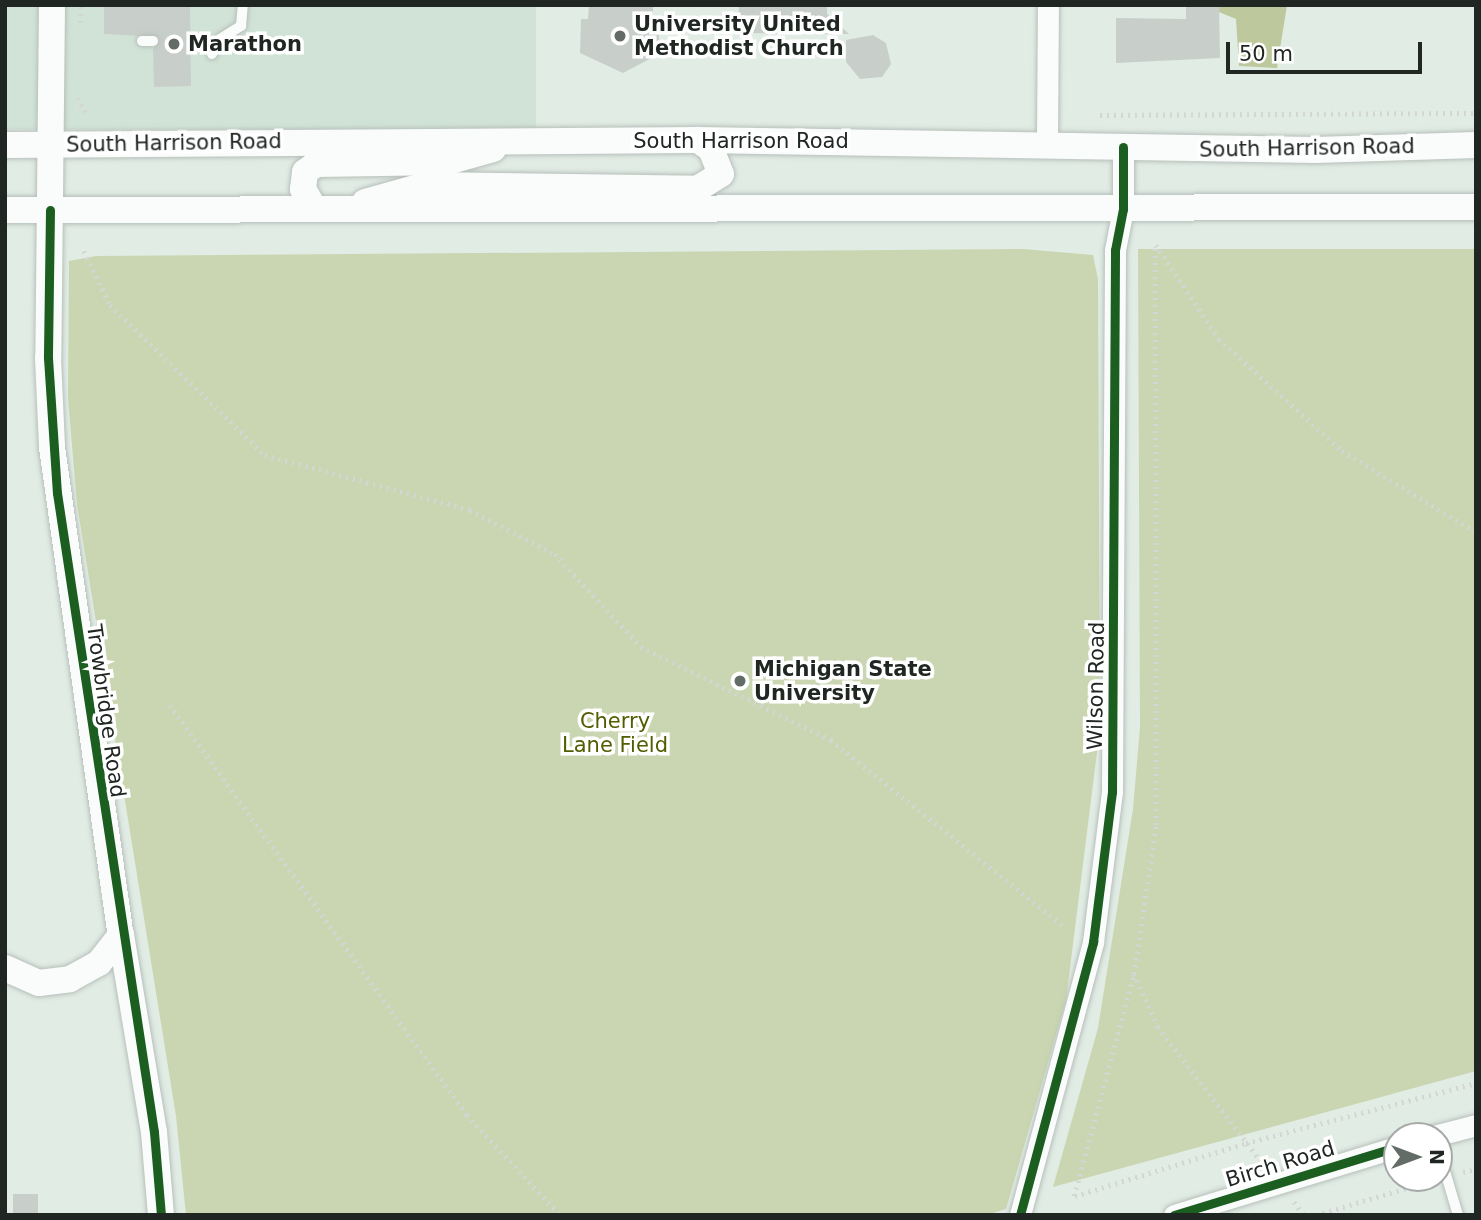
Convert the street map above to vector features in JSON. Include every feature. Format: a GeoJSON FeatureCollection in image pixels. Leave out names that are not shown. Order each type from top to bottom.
{"type":"FeatureCollection","features":[{"type":"Feature","properties":{"kind":"street","name":"Trowbridge Road"},"geometry":{"type":"LineString","coordinates":[[52,5],[52,447],[121,935],[154,1132],[161,1215]]}},
{"type":"Feature","properties":{"kind":"street"},"geometry":{"type":"LineString","coordinates":[[1047,142],[1048,5]]}},
{"type":"Feature","properties":{"kind":"street","name":"South Harrison Road"},"geometry":{"type":"LineString","coordinates":[[5,145],[514,140],[1047,142],[1123,147],[1476,145]]}},
{"type":"Feature","properties":{"kind":"street"},"geometry":{"type":"LineString","coordinates":[[314,208],[303,188],[305,173],[317,164],[447,162],[514,140]]}},
{"type":"Feature","properties":{"kind":"street"},"geometry":{"type":"LineString","coordinates":[[346,208],[426,185],[697,189],[721,174],[712,149],[698,140]]}},
{"type":"Feature","properties":{"kind":"street","name":"Wilson Road"},"geometry":{"type":"LineString","coordinates":[[1020,1215],[1073,1031],[1107,841],[1115,681],[1115,250],[1123,209],[1123,147]]}},
{"type":"Feature","properties":{"kind":"street"},"geometry":{"type":"LineString","coordinates":[[5,210],[1476,207]]}},
{"type":"Feature","properties":{"kind":"street"},"geometry":{"type":"LineString","coordinates":[[5,968],[38,983],[70,979],[99,963],[121,935]]}},
{"type":"Feature","properties":{"kind":"street"},"geometry":{"type":"LineString","coordinates":[[1453,1131],[1476,1125]]}},
{"type":"Feature","properties":{"kind":"street","name":"Birch Road"},"geometry":{"type":"LineString","coordinates":[[1174,1215],[1209,1210],[1278,1182],[1383,1151]]}},
{"type":"Feature","properties":{"kind":"lane"},"geometry":{"type":"LineString","coordinates":[[212,54],[220,39],[241,26],[243,5]]}},
{"type":"Feature","properties":{"kind":"lane"},"geometry":{"type":"LineString","coordinates":[[1451,1192],[1458,1215]]}},
{"type":"Feature","properties":{"kind":"path"},"geometry":{"type":"LineString","coordinates":[[1100,115],[1476,113]]}},
{"type":"Feature","properties":{"kind":"path"},"geometry":{"type":"LineString","coordinates":[[1476,532],[1342,451],[1219,339],[1155,245],[1156,825],[1134,974],[1074,1196],[1246,1143],[1476,1083]]}},
{"type":"Feature","properties":{"kind":"path"},"geometry":{"type":"LineString","coordinates":[[84,251],[110,305],[265,455],[470,510],[555,554],[641,647],[831,740],[1063,926]]}},
{"type":"Feature","properties":{"kind":"path"},"geometry":{"type":"LineString","coordinates":[[170,705],[467,1115],[560,1215]]}},
{"type":"Feature","properties":{"kind":"path"},"geometry":{"type":"LineString","coordinates":[[1134,974],[1158,1027],[1304,1215]]}},
{"type":"Feature","properties":{"kind":"path"},"geometry":{"type":"LineString","coordinates":[[1453,1175],[1476,1169]]}},
{"type":"Feature","properties":{"kind":"path"},"geometry":{"type":"LineString","coordinates":[[1316,1215],[1395,1192]]}},
{"type":"Feature","properties":{"kind":"shaded area"},"geometry":{"type":"Polygon","coordinates":[[[5,5],[536,5],[536,129],[5,129],[5,5]]]}},
{"type":"Feature","properties":{"kind":"green space"},"geometry":{"type":"Polygon","coordinates":[[[1202,5],[1287,5],[1277,68],[1239,66],[1236,19],[1202,5]]]}},
{"type":"Feature","properties":{"kind":"green space","name":"Cherry Lane Field"},"geometry":{"type":"Polygon","coordinates":[[[1023,249],[1093,255],[1098,279],[1100,728],[1066,1000],[1006,1209],[987,1215],[186,1215],[176,1116],[77,504],[68,398],[69,261],[96,256],[1023,249]]]}},
{"type":"Feature","properties":{"kind":"green space"},"geometry":{"type":"Polygon","coordinates":[[[1138,249],[1476,249],[1476,1071],[1053,1187],[1098,1028],[1133,809],[1140,727],[1138,249]]]}},
{"type":"Feature","properties":{"kind":"building"},"geometry":{"type":"Polygon","coordinates":[[[104,5],[190,5],[191,86],[154,87],[153,49],[159,37],[104,34],[104,5]]]}},
{"type":"Feature","properties":{"kind":"building","name":"University United Methodist Church"},"geometry":{"type":"Polygon","coordinates":[[[589,5],[653,5],[653,19],[659,19],[659,54],[623,73],[580,53],[581,19],[588,19],[589,5]]]}},
{"type":"Feature","properties":{"kind":"building","name":"University United Methodist Church"},"geometry":{"type":"Polygon","coordinates":[[[739,5],[827,5],[827,14],[849,34],[738,33],[739,5]]]}},
{"type":"Feature","properties":{"kind":"building"},"geometry":{"type":"Polygon","coordinates":[[[1186,5],[1219,5],[1220,58],[1116,63],[1116,18],[1186,19],[1186,5]]]}},
{"type":"Feature","properties":{"kind":"building"},"geometry":{"type":"Polygon","coordinates":[[[873,35],[886,43],[891,64],[882,77],[860,79],[846,62],[846,40],[873,35]]]}},
{"type":"Feature","properties":{"kind":"building"},"geometry":{"type":"Polygon","coordinates":[[[13,1194],[38,1194],[38,1215],[13,1215],[13,1194]]]}},
{"type":"Feature","properties":{"kind":"cycle path"},"geometry":{"type":"LineString","coordinates":[[1020,1215],[1093,942],[1112,792],[1115,250],[1123,209],[1123,147]]}},
{"type":"Feature","properties":{"kind":"cycle path"},"geometry":{"type":"LineString","coordinates":[[50,210],[48,358],[57,493],[154,1132],[161,1215]]}},
{"type":"Feature","properties":{"kind":"cycle path"},"geometry":{"type":"LineString","coordinates":[[1174,1215],[1383,1151]]}},
{"type":"Feature","properties":{"kind":"place","name":"University United Methodist Church"},"geometry":{"type":"Point","coordinates":[620,36]}},
{"type":"Feature","properties":{"kind":"place","name":"Marathon"},"geometry":{"type":"Point","coordinates":[174,44]}},
{"type":"Feature","properties":{"kind":"place","name":"Michigan State University"},"geometry":{"type":"Point","coordinates":[740,681]}}]}
